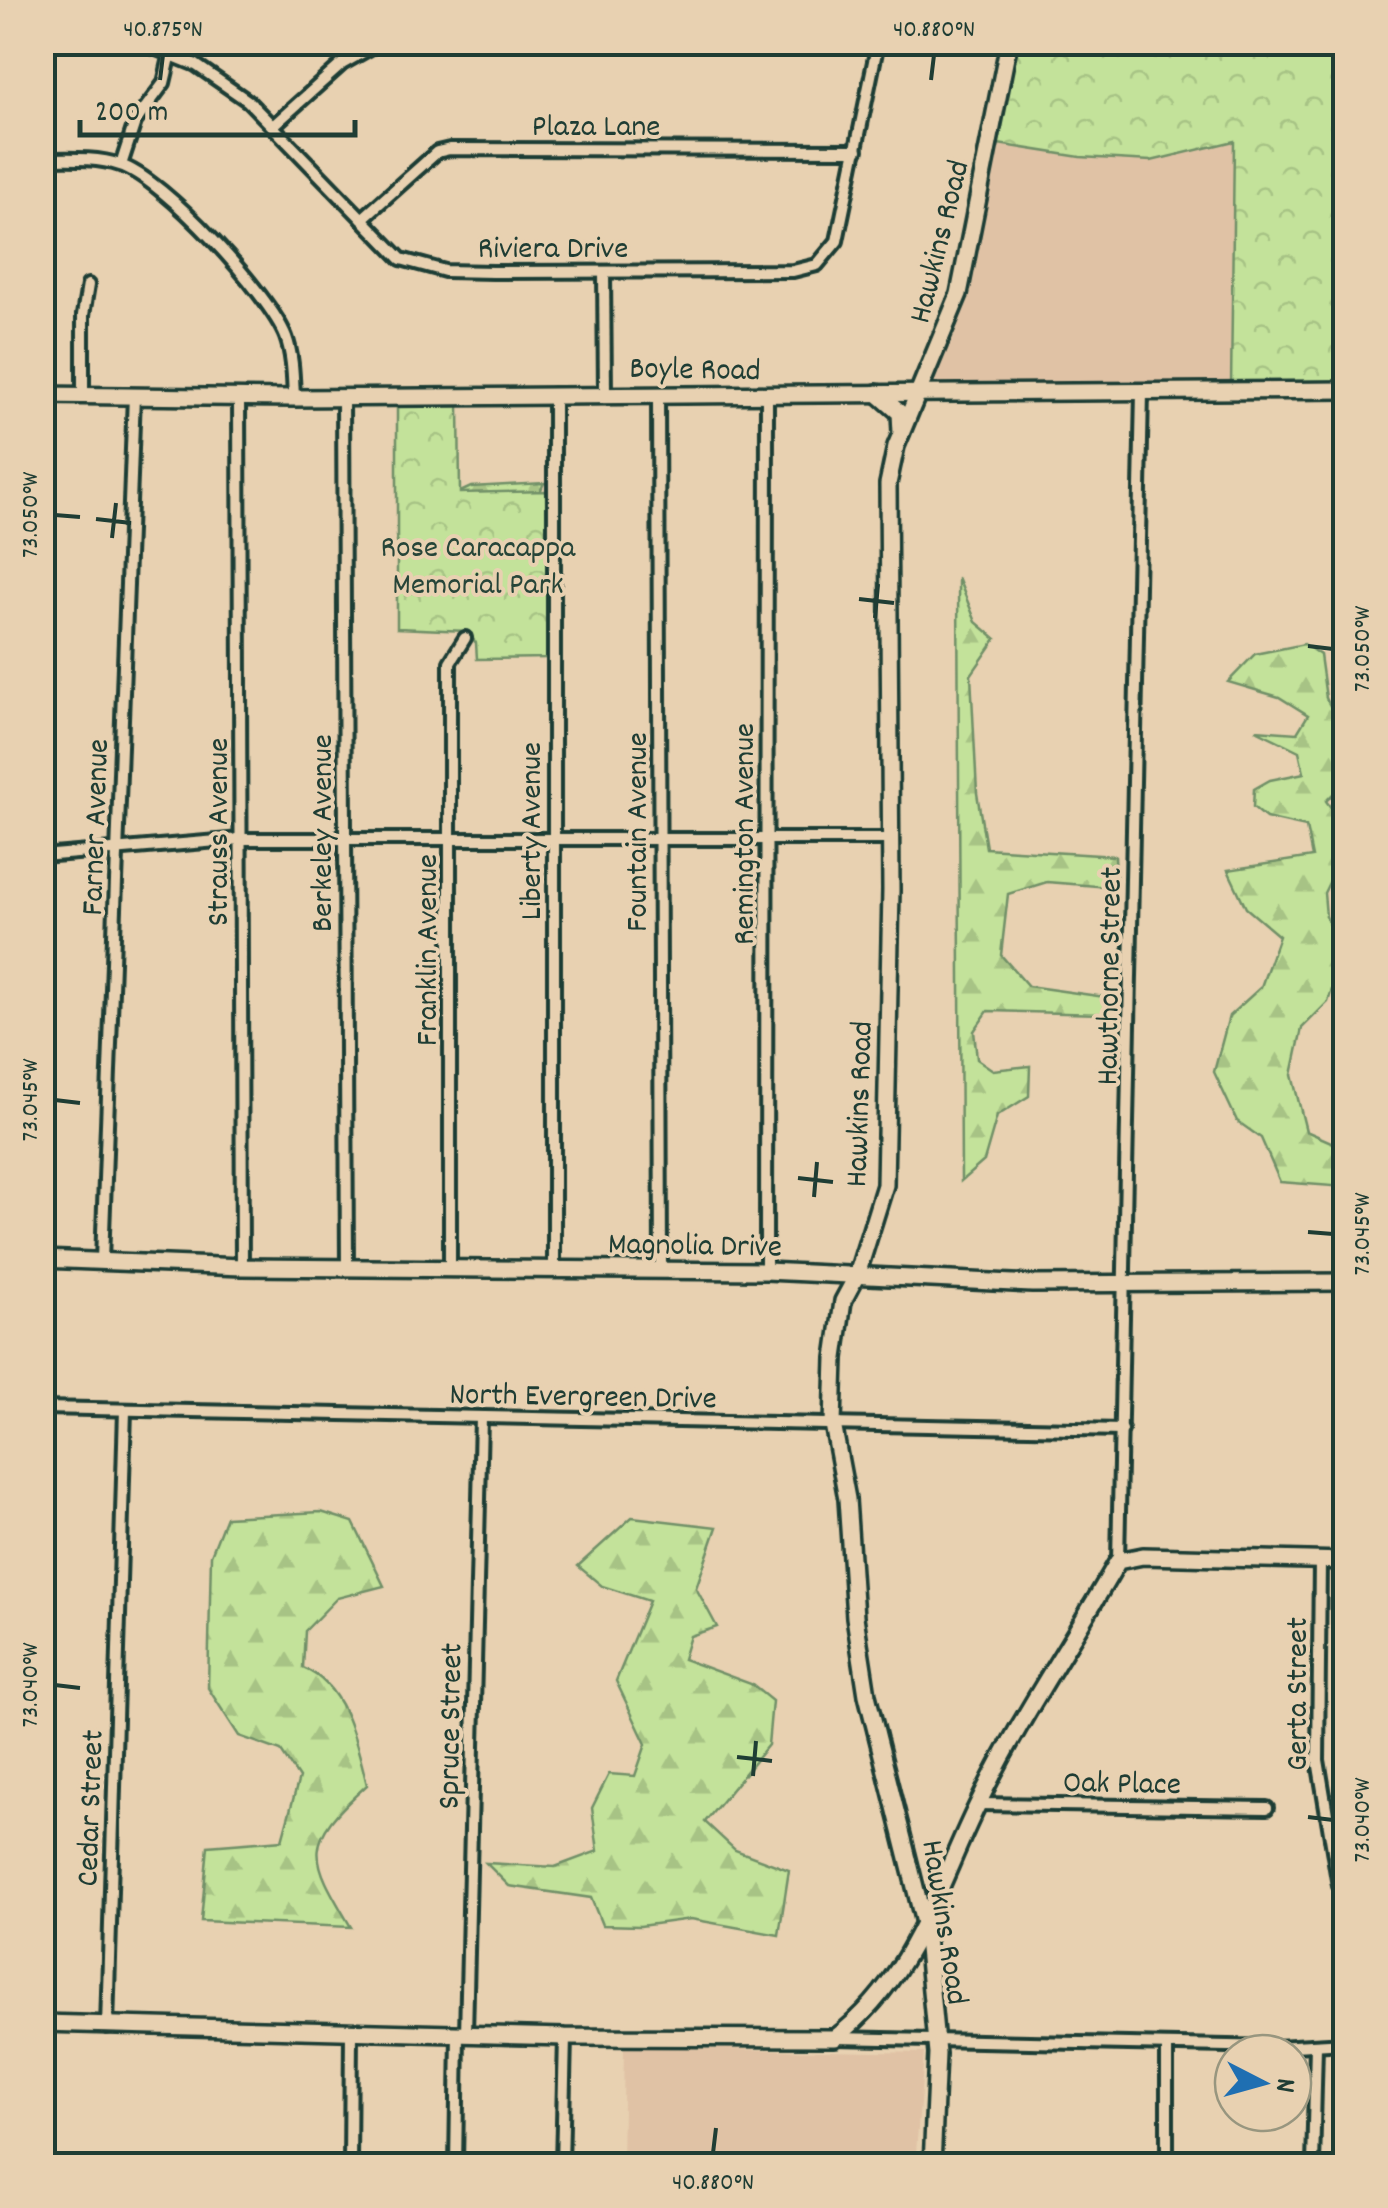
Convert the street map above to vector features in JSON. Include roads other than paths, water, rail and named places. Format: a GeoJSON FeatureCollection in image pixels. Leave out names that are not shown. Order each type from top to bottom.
{"type":"FeatureCollection","features":[{"type":"Feature","properties":{"kind":"street","name":"Riviera Drive"},"geometry":{"type":"LineString","coordinates":[[139,42],[171,53],[219,78],[274,125],[385,246],[421,267],[444,271],[604,272],[793,271],[816,264],[837,241],[878,42]]}},
{"type":"Feature","properties":{"kind":"street"},"geometry":{"type":"LineString","coordinates":[[274,125],[342,64],[381,42]]}},
{"type":"Feature","properties":{"kind":"street"},"geometry":{"type":"LineString","coordinates":[[1000,42],[1008,43]]}},
{"type":"Feature","properties":{"kind":"street","name":"Hawkins Road"},"geometry":{"type":"LineString","coordinates":[[932,2166],[937,2042],[925,1927],[867,1695],[855,1617],[847,1500],[833,1424],[834,1358],[842,1300],[858,1275],[885,1185],[891,838],[888,484],[901,434],[922,392],[959,294],[1008,43]]}},
{"type":"Feature","properties":{"kind":"street"},"geometry":{"type":"LineString","coordinates":[[121,165],[135,122],[164,83],[171,53]]}},
{"type":"Feature","properties":{"kind":"street","name":"Plaza Lane"},"geometry":{"type":"LineString","coordinates":[[362,220],[437,152],[450,149],[858,150]]}},
{"type":"Feature","properties":{"kind":"street"},"geometry":{"type":"LineString","coordinates":[[42,159],[121,165],[142,176],[185,212],[266,301],[287,338],[294,398]]}},
{"type":"Feature","properties":{"kind":"street"},"geometry":{"type":"LineString","coordinates":[[604,272],[605,392]]}},
{"type":"Feature","properties":{"kind":"street"},"geometry":{"type":"LineString","coordinates":[[84,394],[83,315],[88,285]]}},
{"type":"Feature","properties":{"kind":"street"},"geometry":{"type":"LineString","coordinates":[[901,434],[928,406],[950,393],[939,382],[936,355]]}},
{"type":"Feature","properties":{"kind":"street","name":"Boyle Road"},"geometry":{"type":"LineString","coordinates":[[42,395],[294,398],[605,392],[767,396],[1346,390]]}},
{"type":"Feature","properties":{"kind":"street","name":"Hawthorne Street"},"geometry":{"type":"LineString","coordinates":[[1118,1561],[1127,1282],[1142,392]]}},
{"type":"Feature","properties":{"kind":"street","name":"Liberty Avenue"},"geometry":{"type":"LineString","coordinates":[[554,394],[554,1268]]}},
{"type":"Feature","properties":{"kind":"street","name":"Fountain Avenue"},"geometry":{"type":"LineString","coordinates":[[658,394],[661,1270]]}},
{"type":"Feature","properties":{"kind":"street"},"geometry":{"type":"LineString","coordinates":[[877,394],[900,413],[901,434]]}},
{"type":"Feature","properties":{"kind":"street","name":"Farner Avenue"},"geometry":{"type":"LineString","coordinates":[[102,1260],[134,395]]}},
{"type":"Feature","properties":{"kind":"street","name":"Remington Avenue"},"geometry":{"type":"LineString","coordinates":[[766,1271],[767,396]]}},
{"type":"Feature","properties":{"kind":"street","name":"Strauss Avenue"},"geometry":{"type":"LineString","coordinates":[[240,397],[242,1267]]}},
{"type":"Feature","properties":{"kind":"street","name":"Berkeley Avenue"},"geometry":{"type":"LineString","coordinates":[[343,397],[347,1268]]}},
{"type":"Feature","properties":{"kind":"street","name":"Franklin Avenue"},"geometry":{"type":"LineString","coordinates":[[450,1268],[450,662],[465,638]]}},
{"type":"Feature","properties":{"kind":"street"},"geometry":{"type":"LineString","coordinates":[[42,856],[240,839],[891,838]]}},
{"type":"Feature","properties":{"kind":"street"},"geometry":{"type":"LineString","coordinates":[[868,1243],[873,1262],[891,1277]]}},
{"type":"Feature","properties":{"kind":"street","name":"Magnolia Drive"},"geometry":{"type":"LineString","coordinates":[[42,1259],[242,1267],[766,1271],[1032,1284],[1346,1282]]}},
{"type":"Feature","properties":{"kind":"street","name":"North Evergreen Drive"},"geometry":{"type":"LineString","coordinates":[[42,1408],[1122,1430]]}},
{"type":"Feature","properties":{"kind":"street","name":"Cedar Street"},"geometry":{"type":"LineString","coordinates":[[106,2027],[125,1410]]}},
{"type":"Feature","properties":{"kind":"street","name":"Spruce Street"},"geometry":{"type":"LineString","coordinates":[[456,2166],[480,1418]]}},
{"type":"Feature","properties":{"kind":"street"},"geometry":{"type":"LineString","coordinates":[[836,2038],[885,1992],[925,1927],[978,1804],[1118,1561],[1142,1556],[1346,1561]]}},
{"type":"Feature","properties":{"kind":"street","name":"Gerta Street"},"geometry":{"type":"LineString","coordinates":[[1320,1560],[1318,1760],[1339,1886]]}},
{"type":"Feature","properties":{"kind":"street","name":"Oak Place"},"geometry":{"type":"LineString","coordinates":[[978,1804],[1266,1808]]}},
{"type":"Feature","properties":{"kind":"street"},"geometry":{"type":"LineString","coordinates":[[42,2024],[1167,2046],[1346,2042]]}},
{"type":"Feature","properties":{"kind":"street"},"geometry":{"type":"LineString","coordinates":[[350,2166],[351,2032]]}},
{"type":"Feature","properties":{"kind":"street"},"geometry":{"type":"LineString","coordinates":[[562,2166],[565,2037]]}},
{"type":"Feature","properties":{"kind":"street"},"geometry":{"type":"LineString","coordinates":[[1312,2166],[1316,2045]]}},
{"type":"Feature","properties":{"kind":"street"},"geometry":{"type":"LineString","coordinates":[[1166,2166],[1167,2046]]}},
{"type":"Feature","properties":{"kind":"park label","name":"Rose Caracappa Memorial Park"},"geometry":{"type":"Point","coordinates":[478,564]}}]}
